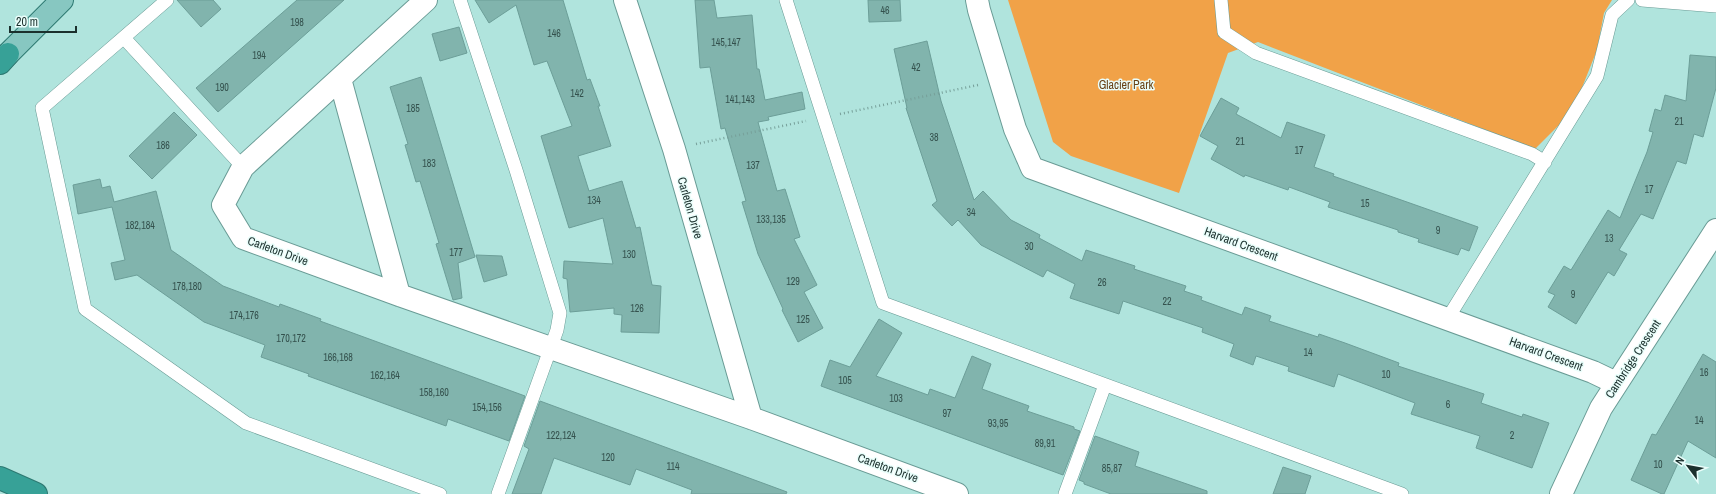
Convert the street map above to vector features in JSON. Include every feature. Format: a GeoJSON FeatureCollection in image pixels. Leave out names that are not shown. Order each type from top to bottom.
{"type":"FeatureCollection","features":[{"type":"Feature","properties":{"kind":"highway"},"geometry":{"type":"LineString","coordinates":[[0,478],[36,494]]}},
{"type":"Feature","properties":{"kind":"main road"},"geometry":{"type":"LineString","coordinates":[[3,60],[62,0]]}},
{"type":"Feature","properties":{"kind":"street","name":"Carleton Drive"},"geometry":{"type":"LineString","coordinates":[[426,0],[243,168],[223,205],[243,238],[399,295],[751,418],[957,494]]}},
{"type":"Feature","properties":{"kind":"street","name":"Carleton Drive"},"geometry":{"type":"LineString","coordinates":[[625,0],[674,149],[751,418]]}},
{"type":"Feature","properties":{"kind":"street","name":"Harvard Crescent"},"geometry":{"type":"LineString","coordinates":[[977,0],[978,10],[1015,130],[1032,168],[1448,318],[1593,372],[1616,383]]}},
{"type":"Feature","properties":{"kind":"street"},"geometry":{"type":"LineString","coordinates":[[340,79],[399,295]]}},
{"type":"Feature","properties":{"kind":"street","name":"Cambridge Crescent"},"geometry":{"type":"LineString","coordinates":[[1561,494],[1601,408],[1716,230]]}},
{"type":"Feature","properties":{"kind":"lane"},"geometry":{"type":"LineString","coordinates":[[167,0],[42,108],[85,309],[246,423],[440,494]]}},
{"type":"Feature","properties":{"kind":"lane"},"geometry":{"type":"LineString","coordinates":[[460,0],[516,170],[560,313],[557,330],[498,494]]}},
{"type":"Feature","properties":{"kind":"lane"},"geometry":{"type":"LineString","coordinates":[[786,0],[883,303],[1402,494]]}},
{"type":"Feature","properties":{"kind":"lane"},"geometry":{"type":"LineString","coordinates":[[1221,0],[1224,32],[1256,53],[1532,154],[1545,162]]}},
{"type":"Feature","properties":{"kind":"lane"},"geometry":{"type":"LineString","coordinates":[[1448,318],[1597,76],[1612,15],[1628,0]]}},
{"type":"Feature","properties":{"kind":"lane"},"geometry":{"type":"LineString","coordinates":[[1642,0],[1716,6]]}},
{"type":"Feature","properties":{"kind":"lane"},"geometry":{"type":"LineString","coordinates":[[124,38],[243,168]]}},
{"type":"Feature","properties":{"kind":"lane"},"geometry":{"type":"LineString","coordinates":[[1065,494],[1105,385]]}},
{"type":"Feature","properties":{"kind":"green space","name":"Glacier Park"},"geometry":{"type":"Polygon","coordinates":[[[1008,0],[1612,0],[1604,13],[1597,50],[1581,90],[1559,125],[1535,149],[1258,42],[1228,53],[1179,193],[1071,156],[1053,142],[1008,0]]]}},
{"type":"Feature","properties":{"kind":"building"},"geometry":{"type":"Polygon","coordinates":[[[177,0],[213,0],[221,9],[201,27],[177,0]]]}},
{"type":"Feature","properties":{"kind":"building"},"geometry":{"type":"Polygon","coordinates":[[[297,0],[344,0],[218,112],[196,88],[297,0]]]}},
{"type":"Feature","properties":{"kind":"building"},"geometry":{"type":"Polygon","coordinates":[[[475,0],[563,0],[587,80],[590,79],[600,106],[598,106],[611,146],[578,156],[589,191],[622,181],[636,228],[640,227],[652,285],[661,286],[659,333],[621,332],[622,315],[614,314],[614,308],[570,312],[567,279],[563,278],[564,261],[613,264],[603,218],[569,228],[541,136],[572,126],[547,61],[534,65],[516,5],[489,23],[475,0]]]}},
{"type":"Feature","properties":{"kind":"building"},"geometry":{"type":"Polygon","coordinates":[[[695,0],[714,0],[717,18],[752,15],[757,69],[759,69],[765,100],[802,92],[805,109],[768,117],[769,120],[758,122],[777,191],[785,189],[800,237],[794,239],[817,285],[804,292],[823,328],[798,342],[782,310],[783,309],[758,254],[742,202],[746,201],[725,128],[721,129],[710,67],[700,68],[695,0]]]}},
{"type":"Feature","properties":{"kind":"building"},"geometry":{"type":"Polygon","coordinates":[[[868,0],[900,0],[901,21],[869,22],[868,0]]]}},
{"type":"Feature","properties":{"kind":"building"},"geometry":{"type":"Polygon","coordinates":[[[459,27],[467,53],[440,61],[432,34],[459,27]]]}},
{"type":"Feature","properties":{"kind":"building"},"geometry":{"type":"Polygon","coordinates":[[[927,41],[941,101],[974,200],[983,191],[1011,220],[1040,235],[1039,238],[1082,261],[1086,250],[1135,266],[1134,269],[1186,286],[1184,291],[1202,297],[1201,300],[1242,315],[1245,307],[1271,316],[1269,321],[1318,337],[1319,334],[1399,363],[1398,366],[1484,394],[1481,403],[1522,417],[1523,414],[1549,423],[1532,468],[1476,448],[1480,436],[1411,414],[1415,403],[1338,374],[1334,387],[1288,371],[1289,367],[1256,356],[1253,365],[1230,356],[1234,344],[1202,332],[1203,328],[1123,301],[1119,314],[1070,298],[1075,284],[1047,270],[1043,277],[981,245],[958,220],[952,226],[932,205],[937,201],[906,108],[894,49],[927,41]]]}},
{"type":"Feature","properties":{"kind":"building"},"geometry":{"type":"Polygon","coordinates":[[[1690,55],[1716,57],[1716,88],[1703,137],[1694,134],[1686,164],[1677,161],[1653,219],[1641,214],[1619,250],[1627,254],[1614,276],[1608,272],[1576,324],[1548,307],[1555,295],[1548,292],[1564,266],[1571,270],[1608,210],[1620,218],[1647,152],[1653,132],[1649,131],[1655,109],[1661,111],[1665,95],[1686,101],[1690,55]]]}},
{"type":"Feature","properties":{"kind":"building"},"geometry":{"type":"Polygon","coordinates":[[[421,77],[475,257],[458,263],[462,298],[453,300],[436,244],[439,243],[420,181],[416,182],[405,145],[408,144],[390,87],[421,77]]]}},
{"type":"Feature","properties":{"kind":"building"},"geometry":{"type":"Polygon","coordinates":[[[1221,98],[1239,108],[1236,114],[1281,138],[1287,122],[1325,135],[1314,167],[1334,174],[1333,176],[1478,227],[1469,251],[1461,248],[1458,255],[1418,242],[1419,239],[1398,232],[1398,230],[1328,207],[1330,202],[1289,187],[1288,190],[1245,175],[1244,177],[1211,159],[1218,146],[1200,136],[1221,98]]]}},
{"type":"Feature","properties":{"kind":"building"},"geometry":{"type":"Polygon","coordinates":[[[174,112],[197,135],[152,179],[129,156],[174,112]]]}},
{"type":"Feature","properties":{"kind":"building"},"geometry":{"type":"Polygon","coordinates":[[[100,179],[102,188],[110,186],[114,202],[156,191],[171,250],[223,286],[279,307],[280,304],[321,319],[320,321],[525,396],[509,441],[448,419],[446,426],[308,376],[309,374],[261,357],[265,345],[204,322],[137,275],[115,280],[111,263],[125,260],[112,207],[78,214],[73,185],[100,179]]]}},
{"type":"Feature","properties":{"kind":"building"},"geometry":{"type":"Polygon","coordinates":[[[476,255],[502,256],[507,275],[484,282],[476,255]]]}},
{"type":"Feature","properties":{"kind":"building"},"geometry":{"type":"Polygon","coordinates":[[[879,319],[902,333],[876,376],[928,395],[930,389],[955,398],[972,356],[991,364],[982,389],[1029,406],[1027,411],[1074,427],[1074,429],[1080,431],[1063,475],[821,386],[830,360],[850,367],[879,319]]]}},
{"type":"Feature","properties":{"kind":"building"},"geometry":{"type":"Polygon","coordinates":[[[1703,354],[1716,362],[1716,458],[1688,441],[1664,494],[1662,494],[1631,480],[1652,434],[1656,435],[1703,354]]]}},
{"type":"Feature","properties":{"kind":"building"},"geometry":{"type":"Polygon","coordinates":[[[540,401],[787,492],[786,494],[691,494],[692,490],[636,469],[630,485],[554,458],[541,494],[512,494],[529,449],[524,446],[540,401]]]}},
{"type":"Feature","properties":{"kind":"building"},"geometry":{"type":"Polygon","coordinates":[[[1095,436],[1139,452],[1135,466],[1207,491],[1207,494],[1111,494],[1084,484],[1084,482],[1079,480],[1095,436]]]}},
{"type":"Feature","properties":{"kind":"building"},"geometry":{"type":"Polygon","coordinates":[[[1283,467],[1311,476],[1305,494],[1273,494],[1283,467]]]}}]}
